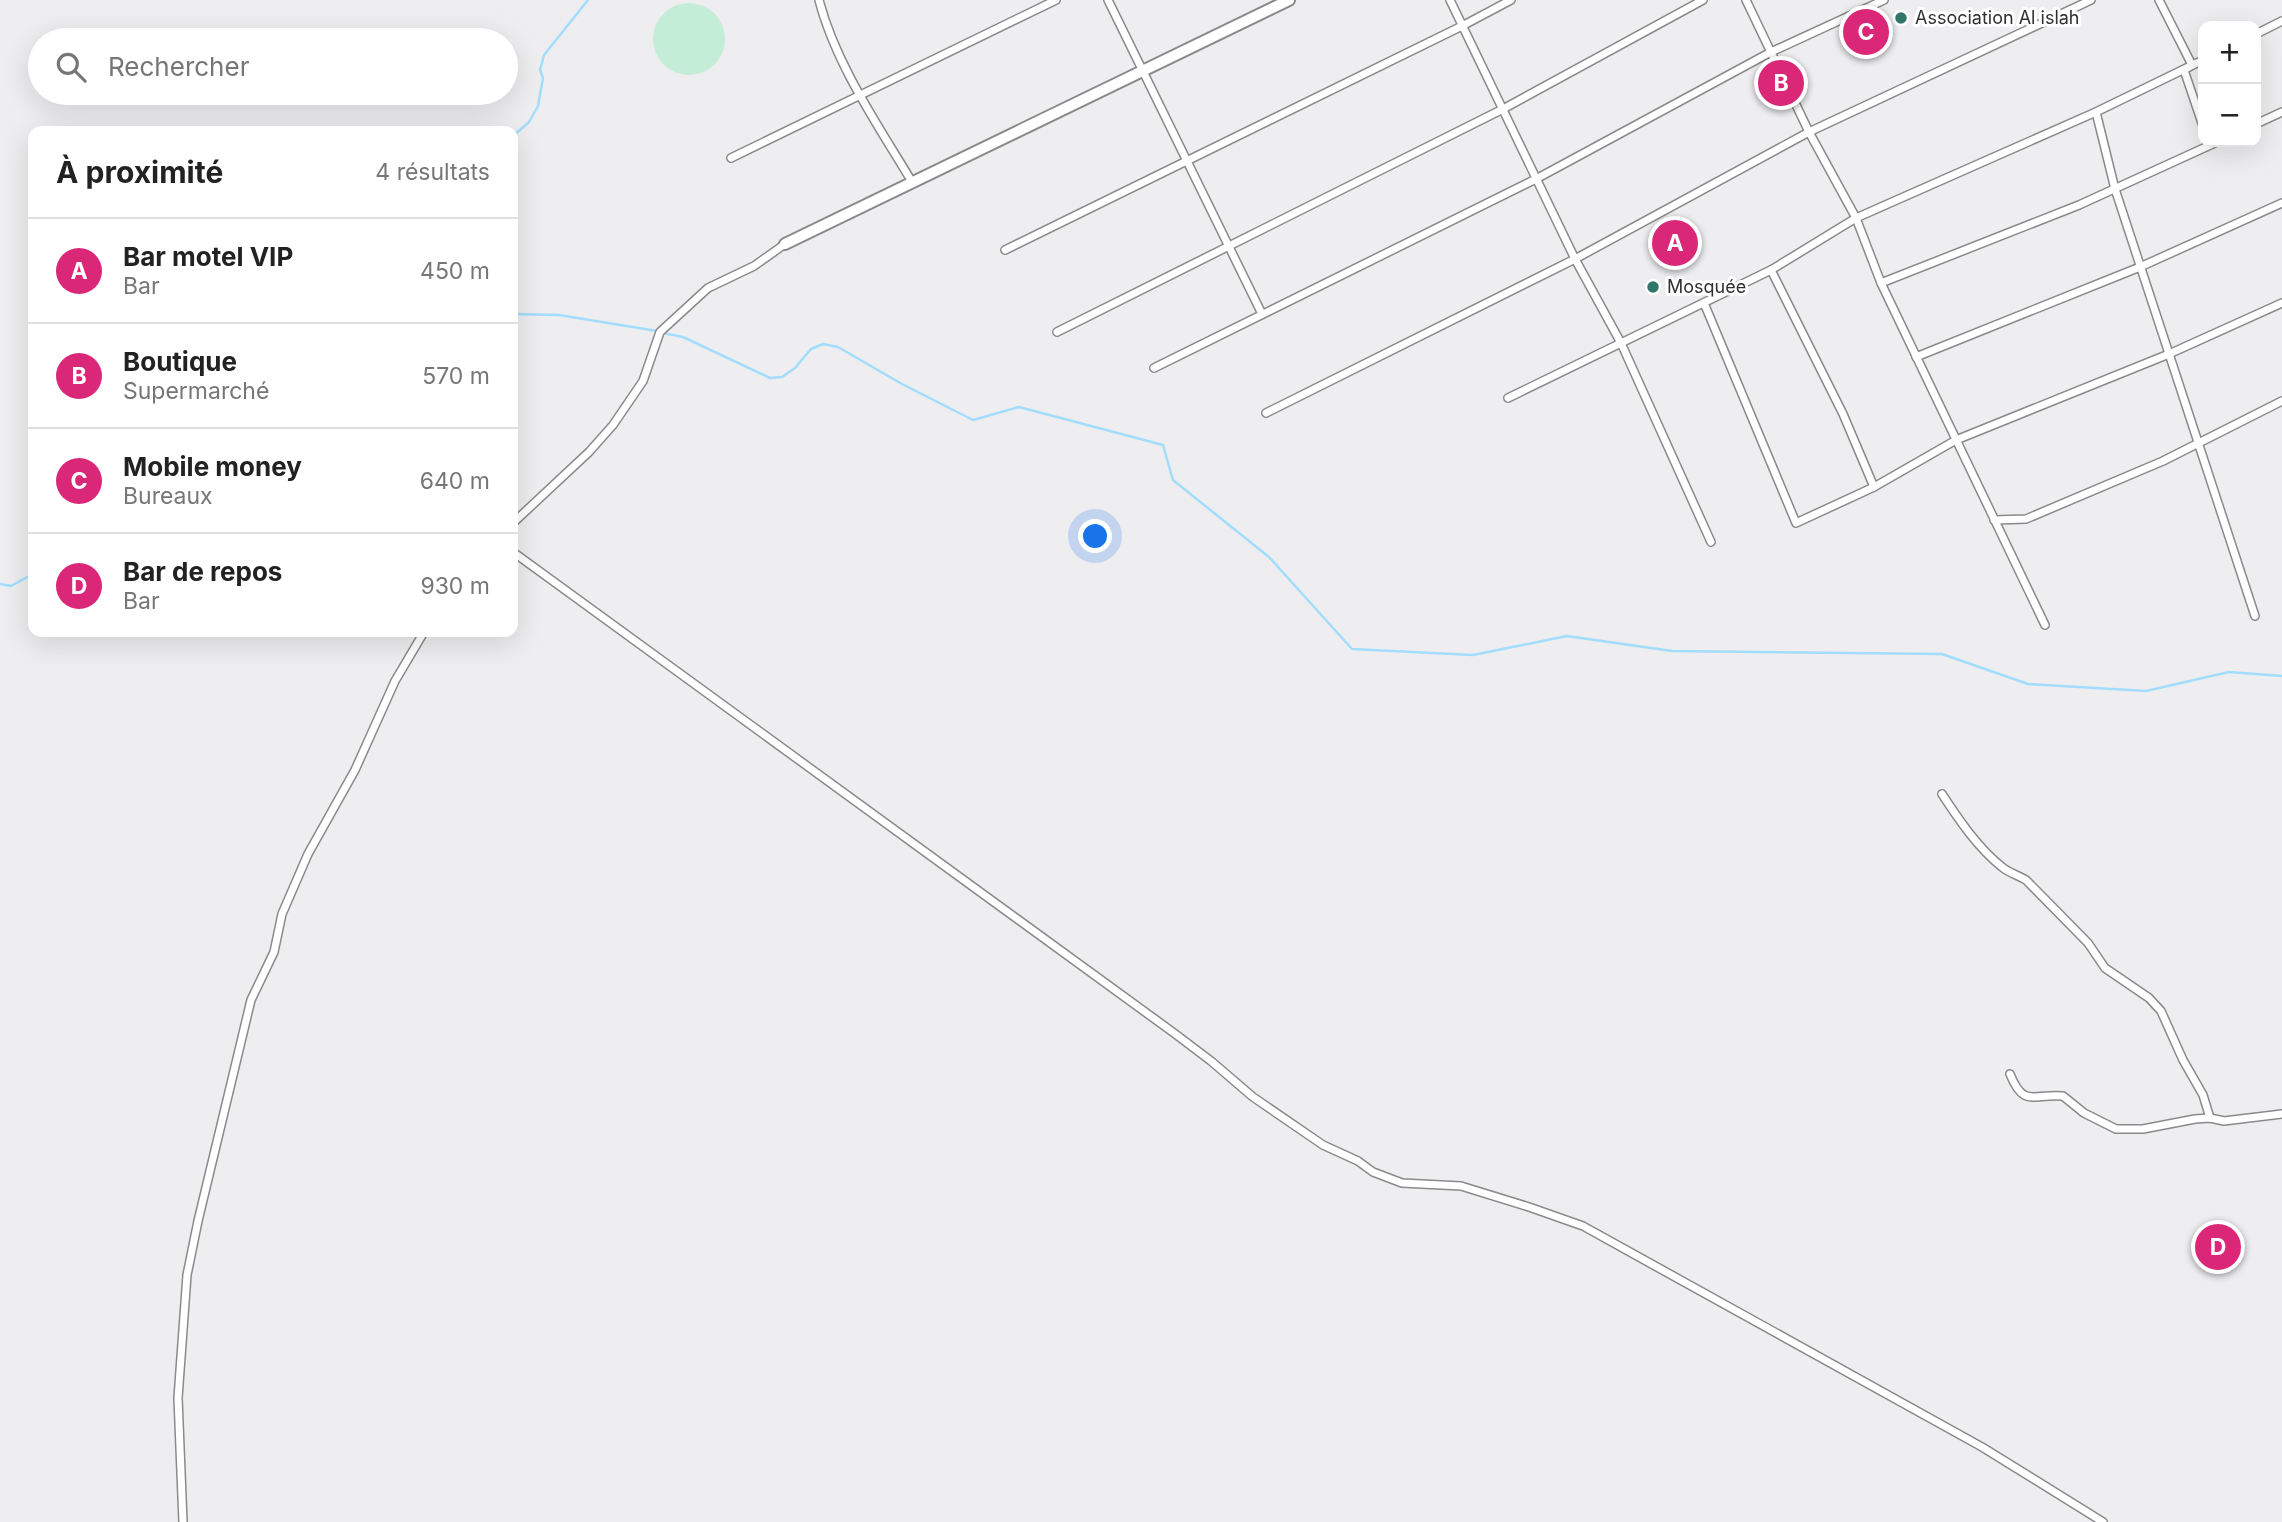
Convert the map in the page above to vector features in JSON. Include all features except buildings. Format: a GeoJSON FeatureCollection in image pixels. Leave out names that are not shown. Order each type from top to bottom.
{"type":"FeatureCollection","features":[{"type":"Feature","properties":{"kind":"street"},"geometry":{"type":"LineString","coordinates":[[819,0],[831,36],[912,182]]}},
{"type":"Feature","properties":{"kind":"street"},"geometry":{"type":"LineString","coordinates":[[731,158],[1056,0]]}},
{"type":"Feature","properties":{"kind":"street"},"geometry":{"type":"LineString","coordinates":[[1108,0],[1262,314]]}},
{"type":"Feature","properties":{"kind":"street"},"geometry":{"type":"LineString","coordinates":[[518,518],[589,453],[613,425],[643,381],[660,332],[708,288],[754,266],[785,244],[1289,0]]}},
{"type":"Feature","properties":{"kind":"street"},"geometry":{"type":"LineString","coordinates":[[1450,0],[1575,259],[1621,343],[1712,542]]}},
{"type":"Feature","properties":{"kind":"street"},"geometry":{"type":"LineString","coordinates":[[1005,250],[1511,0]]}},
{"type":"Feature","properties":{"kind":"street"},"geometry":{"type":"LineString","coordinates":[[1057,332],[1503,109],[1703,0]]}},
{"type":"Feature","properties":{"kind":"street"},"geometry":{"type":"LineString","coordinates":[[1746,0],[1809,132],[1856,218],[1881,283],[2045,625]]}},
{"type":"Feature","properties":{"kind":"street"},"geometry":{"type":"LineString","coordinates":[[1154,368],[1536,179],[1771,52],[1884,0]]}},
{"type":"Feature","properties":{"kind":"street"},"geometry":{"type":"LineString","coordinates":[[1266,413],[1575,259],[1809,132],[2091,0]]}},
{"type":"Feature","properties":{"kind":"street"},"geometry":{"type":"LineString","coordinates":[[2159,0],[2192,65]]}},
{"type":"Feature","properties":{"kind":"street"},"geometry":{"type":"LineString","coordinates":[[2261,32],[2282,21]]}},
{"type":"Feature","properties":{"kind":"street"},"geometry":{"type":"LineString","coordinates":[[1508,398],[1771,270],[1856,218],[2095,112],[2198,62]]}},
{"type":"Feature","properties":{"kind":"street"},"geometry":{"type":"LineString","coordinates":[[2192,65],[2184,70],[2198,111]]}},
{"type":"Feature","properties":{"kind":"street"},"geometry":{"type":"LineString","coordinates":[[2095,112],[2115,189],[2255,616]]}},
{"type":"Feature","properties":{"kind":"street"},"geometry":{"type":"LineString","coordinates":[[2261,122],[2282,112]]}},
{"type":"Feature","properties":{"kind":"street"},"geometry":{"type":"LineString","coordinates":[[1881,283],[2079,205],[2204,147]]}},
{"type":"Feature","properties":{"kind":"street"},"geometry":{"type":"LineString","coordinates":[[1916,357],[2140,267],[2282,203]]}},
{"type":"Feature","properties":{"kind":"street"},"geometry":{"type":"LineString","coordinates":[[1771,270],[1843,414],[1874,487]]}},
{"type":"Feature","properties":{"kind":"street"},"geometry":{"type":"LineString","coordinates":[[1704,303],[1796,523],[1874,487],[1956,440],[2169,355],[2282,303]]}},
{"type":"Feature","properties":{"kind":"street"},"geometry":{"type":"LineString","coordinates":[[1994,520],[2026,519],[2163,461],[2282,401]]}},
{"type":"Feature","properties":{"kind":"street"},"geometry":{"type":"LineString","coordinates":[[518,556],[1174,1033],[1252,1097],[1322,1145],[1358,1161],[1373,1172],[1402,1183],[1461,1186],[1583,1226],[1982,1447],[2103,1522]]}},
{"type":"Feature","properties":{"kind":"street"},"geometry":{"type":"LineString","coordinates":[[183,1522],[178,1407],[187,1275],[251,1000],[269,966],[282,914],[308,855],[355,769],[395,681],[421,637]]}},
{"type":"Feature","properties":{"kind":"street"},"geometry":{"type":"LineString","coordinates":[[1942,794],[1963,825],[1991,857],[2005,870],[2026,880],[2088,943],[2105,968],[2149,998],[2161,1011],[2183,1060],[2203,1095],[2210,1118]]}},
{"type":"Feature","properties":{"kind":"street"},"geometry":{"type":"LineString","coordinates":[[2010,1074],[2015,1087],[2023,1096],[2063,1096],[2084,1113],[2116,1129],[2143,1129],[2210,1118],[2224,1121],[2282,1114]]}},
{"type":"Feature","properties":{"kind":"green space"},"geometry":{"type":"Polygon","coordinates":[[[689,3],[709,9],[719,19],[725,39],[719,59],[709,69],[689,75],[669,69],[659,59],[653,39],[659,19],[669,9],[689,3]]]}},
{"type":"Feature","properties":{"kind":"waterway"},"geometry":{"type":"LineString","coordinates":[[518,132],[529,122],[538,106],[543,78],[540,70],[544,55],[588,0]]}},
{"type":"Feature","properties":{"kind":"waterway"},"geometry":{"type":"LineString","coordinates":[[518,314],[559,315],[657,331]]}},
{"type":"Feature","properties":{"kind":"waterway"},"geometry":{"type":"LineString","coordinates":[[663,333],[683,337],[770,378],[782,377],[795,368],[811,349],[823,344],[838,347],[902,384],[973,420],[1019,407],[1163,445],[1173,480],[1269,557],[1352,649],[1473,655],[1567,636],[1672,651],[1942,654],[2028,684],[2146,691],[2229,672],[2282,676]]}},
{"type":"Feature","properties":{"kind":"waterway"},"geometry":{"type":"LineString","coordinates":[[0,584],[11,586],[28,577]]}},
{"type":"Feature","properties":{"kind":"place","name":"Association Al islah"},"geometry":{"type":"Point","coordinates":[1901,18]}},
{"type":"Feature","properties":{"kind":"place","name":"Mobile money"},"geometry":{"type":"Point","coordinates":[1866,32]}},
{"type":"Feature","properties":{"kind":"place","name":"Boutique"},"geometry":{"type":"Point","coordinates":[1781,83]}},
{"type":"Feature","properties":{"kind":"place","name":"Bar motel VIP"},"geometry":{"type":"Point","coordinates":[1675,243]}},
{"type":"Feature","properties":{"kind":"place","name":"Mosquée"},"geometry":{"type":"Point","coordinates":[1653,287]}},
{"type":"Feature","properties":{"kind":"place","name":"Bar de repos"},"geometry":{"type":"Point","coordinates":[2218,1247]}}]}
